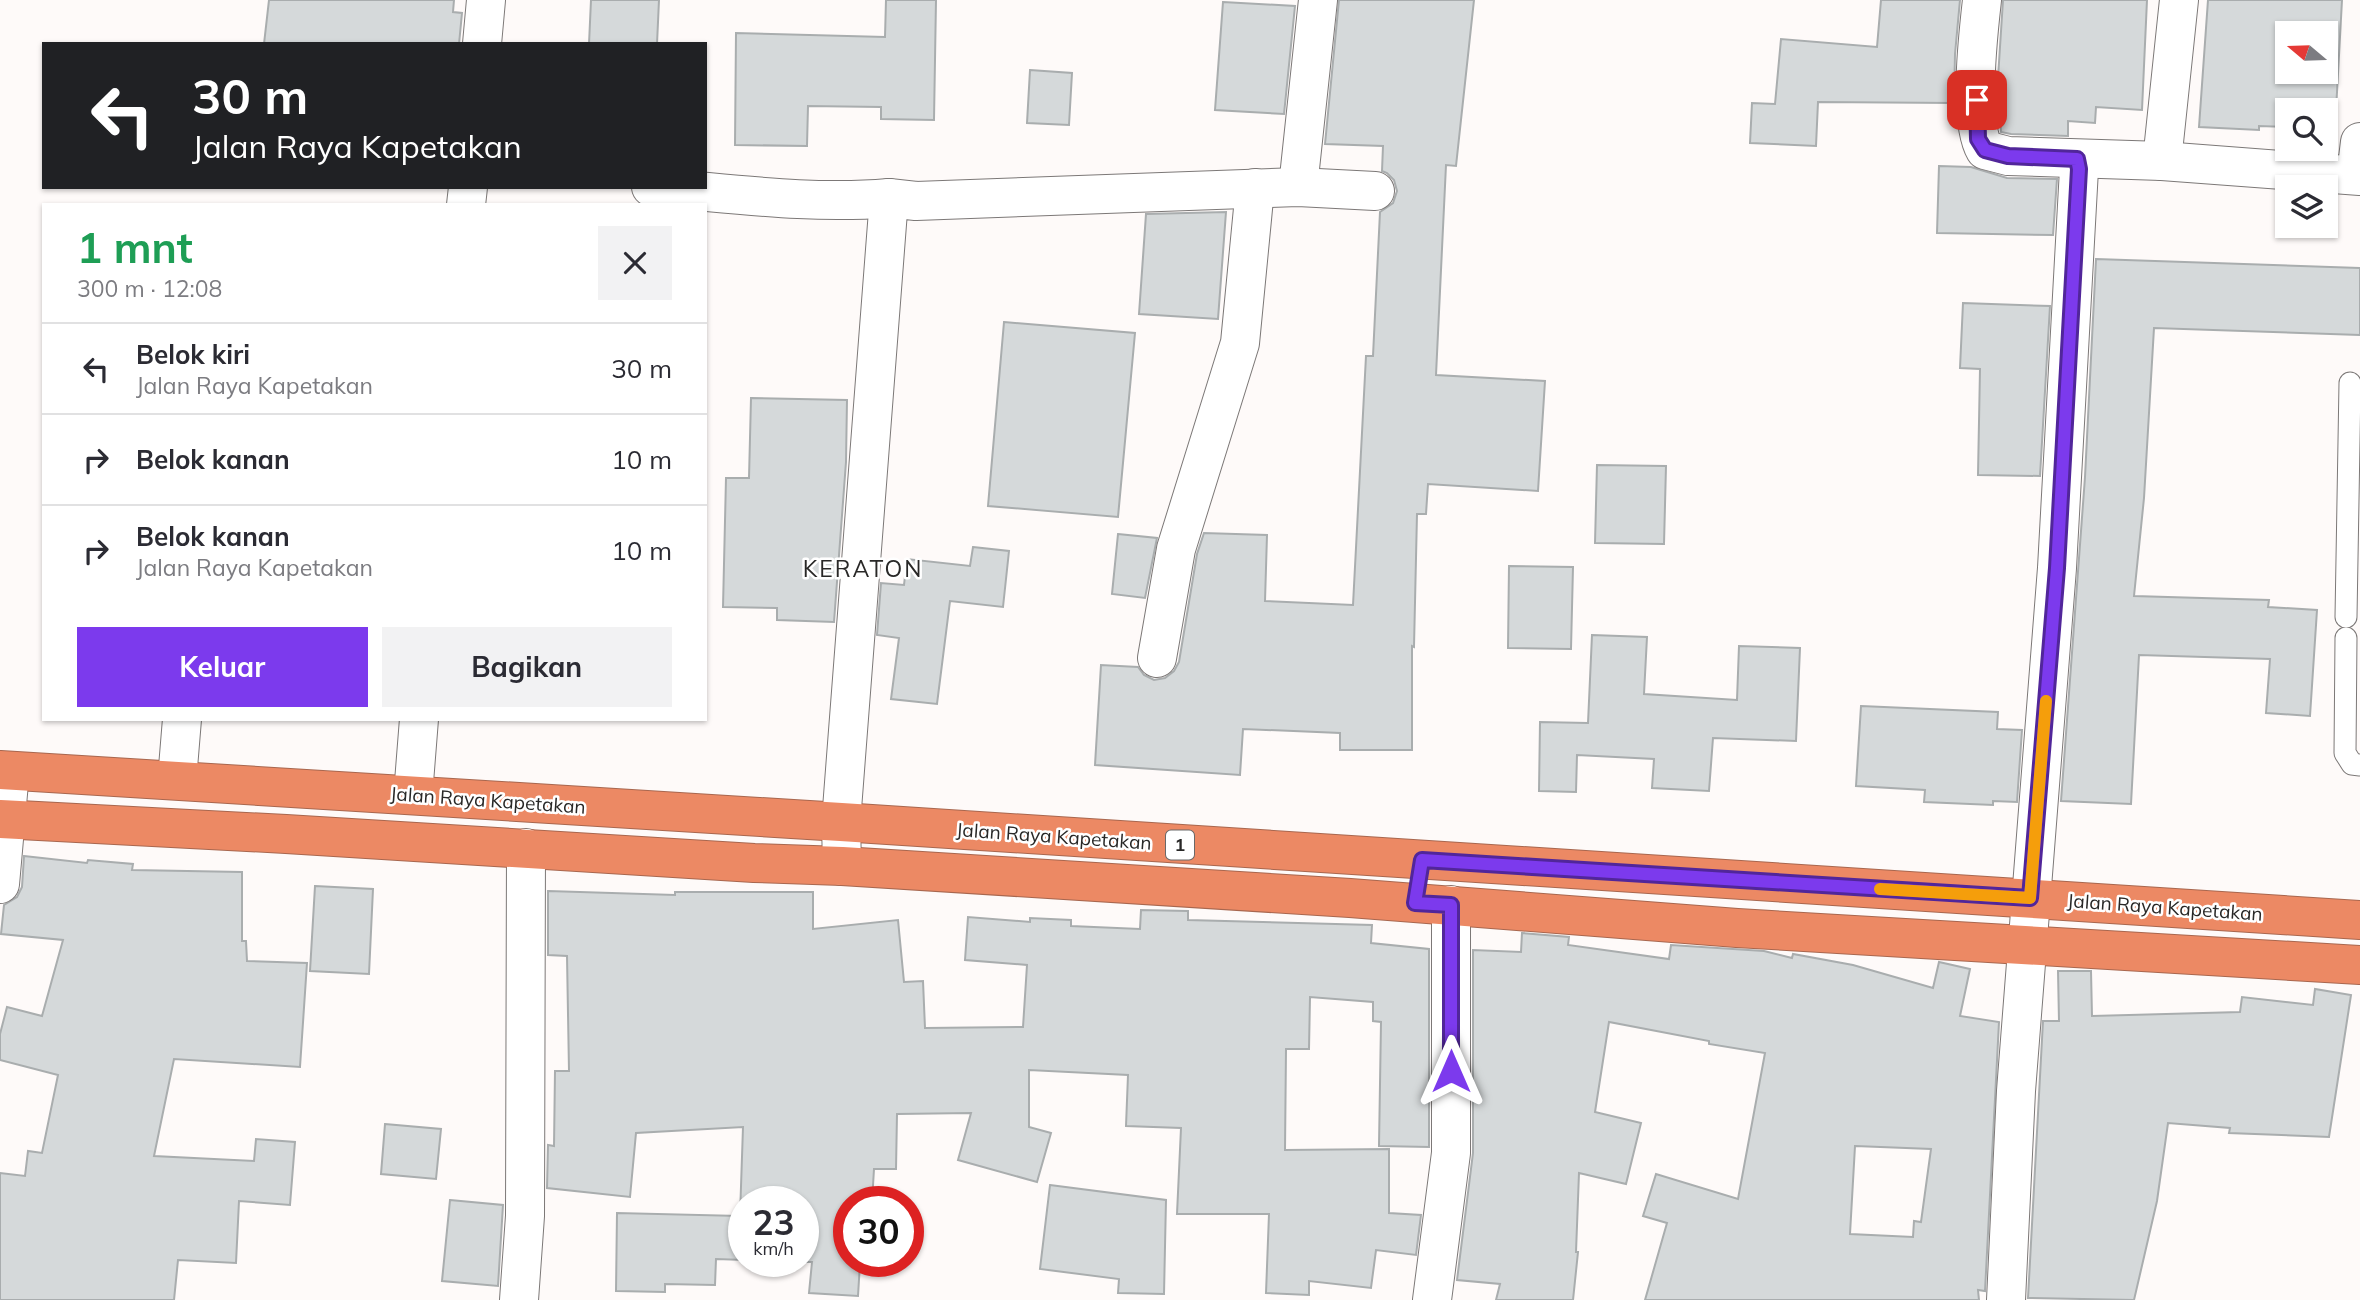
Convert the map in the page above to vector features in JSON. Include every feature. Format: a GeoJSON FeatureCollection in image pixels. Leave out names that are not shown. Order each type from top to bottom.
{"type":"FeatureCollection","features":[{"type":"Feature","properties":{"kind":"highway","name":"Jalan Raya Kapetakan"},"geometry":{"type":"LineString","coordinates":[[5,771],[674,811],[2349,919]]}},
{"type":"Feature","properties":{"kind":"highway"},"geometry":{"type":"LineString","coordinates":[[147,827],[162,779]]}},
{"type":"Feature","properties":{"kind":"highway"},"geometry":{"type":"LineString","coordinates":[[286,787],[286,834]]}},
{"type":"Feature","properties":{"kind":"highway"},"geometry":{"type":"LineString","coordinates":[[568,851],[570,805]]}},
{"type":"Feature","properties":{"kind":"highway"},"geometry":{"type":"LineString","coordinates":[[674,811],[674,857]]}},
{"type":"Feature","properties":{"kind":"highway","name":"1"},"geometry":{"type":"LineString","coordinates":[[4,820],[842,866],[1433,904],[1737,929],[2347,964]]}},
{"type":"Feature","properties":{"kind":"highway"},"geometry":{"type":"LineString","coordinates":[[1422,860],[1433,904]]}},
{"type":"Feature","properties":{"kind":"highway"},"geometry":{"type":"LineString","coordinates":[[2347,964],[2349,919]]}},
{"type":"Feature","properties":{"kind":"street"},"geometry":{"type":"LineString","coordinates":[[482,42],[486,0]]}},
{"type":"Feature","properties":{"kind":"street"},"geometry":{"type":"LineString","coordinates":[[1298,187],[1318,0]]}},
{"type":"Feature","properties":{"kind":"street"},"geometry":{"type":"LineString","coordinates":[[1982,0],[1976,80],[1978,139],[1985,150],[2008,156],[2077,159],[2359,164]]}},
{"type":"Feature","properties":{"kind":"street"},"geometry":{"type":"LineString","coordinates":[[2162,160],[2179,0]]}},
{"type":"Feature","properties":{"kind":"street"},"geometry":{"type":"LineString","coordinates":[[2006,1300],[2030,898],[2057,568],[2079,169],[2077,159]]}},
{"type":"Feature","properties":{"kind":"street"},"geometry":{"type":"LineString","coordinates":[[676,189],[864,201],[889,198],[916,201],[1298,187],[1375,191]]}},
{"type":"Feature","properties":{"kind":"street"},"geometry":{"type":"LineString","coordinates":[[1157,658],[1177,549],[1240,343],[1255,188]]}},
{"type":"Feature","properties":{"kind":"street"},"geometry":{"type":"LineString","coordinates":[[842,866],[841,822],[889,198]]}},
{"type":"Feature","properties":{"kind":"street"},"geometry":{"type":"LineString","coordinates":[[162,779],[181,721]]}},
{"type":"Feature","properties":{"kind":"street"},"geometry":{"type":"LineString","coordinates":[[412,795],[419,721]]}},
{"type":"Feature","properties":{"kind":"street"},"geometry":{"type":"LineString","coordinates":[[0,884],[5,771]]}},
{"type":"Feature","properties":{"kind":"street"},"geometry":{"type":"LineString","coordinates":[[519,1300],[525,1216],[526,848]]}},
{"type":"Feature","properties":{"kind":"street"},"geometry":{"type":"LineString","coordinates":[[1432,1300],[1451,1153],[1433,904]]}},
{"type":"Feature","properties":{"kind":"lane"},"geometry":{"type":"LineString","coordinates":[[2350,383],[2345,752],[2352,764],[2360,765]]}},
{"type":"Feature","properties":{"kind":"building"},"geometry":{"type":"Polygon","coordinates":[[[269,0],[454,0],[453,12],[462,13],[459,42],[264,42],[269,0]]]}},
{"type":"Feature","properties":{"kind":"building"},"geometry":{"type":"Polygon","coordinates":[[[591,0],[659,0],[657,42],[589,42],[591,0]]]}},
{"type":"Feature","properties":{"kind":"building"},"geometry":{"type":"Polygon","coordinates":[[[886,0],[936,0],[934,120],[881,119],[881,107],[808,106],[807,146],[735,145],[736,33],[885,37],[886,0]]]}},
{"type":"Feature","properties":{"kind":"building"},"geometry":{"type":"Polygon","coordinates":[[[1339,0],[1474,0],[1456,166],[1446,165],[1436,375],[1545,381],[1538,491],[1428,484],[1426,514],[1417,514],[1414,647],[1412,646],[1412,750],[1340,750],[1340,733],[1243,729],[1240,775],[1095,765],[1101,665],[1138,667],[1144,675],[1154,680],[1165,678],[1174,671],[1179,662],[1197,554],[1204,533],[1267,535],[1265,601],[1353,605],[1366,356],[1373,356],[1380,212],[1393,203],[1397,191],[1394,180],[1382,171],[1383,146],[1325,144],[1339,0]]]}},
{"type":"Feature","properties":{"kind":"building"},"geometry":{"type":"Polygon","coordinates":[[[1881,0],[1960,0],[1954,103],[1818,102],[1816,146],[1750,143],[1752,103],[1775,104],[1781,39],[1877,47],[1881,0]]]}},
{"type":"Feature","properties":{"kind":"building"},"geometry":{"type":"Polygon","coordinates":[[[2003,0],[2147,0],[2142,110],[2096,107],[2095,123],[2068,121],[2068,136],[2001,132],[1998,78],[2003,0]]]}},
{"type":"Feature","properties":{"kind":"building"},"geometry":{"type":"Polygon","coordinates":[[[2208,0],[2342,0],[2338,74],[2338,21],[2275,21],[2275,84],[2337,84],[2337,98],[2275,98],[2275,127],[2259,126],[2259,130],[2199,127],[2208,0]]]}},
{"type":"Feature","properties":{"kind":"building"},"geometry":{"type":"Polygon","coordinates":[[[1223,2],[1295,6],[1284,114],[1215,110],[1223,2]]]}},
{"type":"Feature","properties":{"kind":"building"},"geometry":{"type":"Polygon","coordinates":[[[1030,70],[1072,73],[1069,125],[1027,123],[1030,70]]]}},
{"type":"Feature","properties":{"kind":"building"},"geometry":{"type":"Polygon","coordinates":[[[1939,166],[1971,167],[2007,178],[2057,179],[2053,235],[1937,233],[1939,166]]]}},
{"type":"Feature","properties":{"kind":"building"},"geometry":{"type":"Polygon","coordinates":[[[1226,212],[1218,319],[1139,314],[1146,214],[1226,212]]]}},
{"type":"Feature","properties":{"kind":"building"},"geometry":{"type":"Polygon","coordinates":[[[2096,259],[2360,268],[2360,335],[2154,328],[2144,498],[2134,596],[2269,600],[2268,607],[2317,610],[2310,716],[2266,713],[2270,659],[2139,655],[2131,804],[2061,801],[2085,477],[2096,259]]]}},
{"type":"Feature","properties":{"kind":"building"},"geometry":{"type":"Polygon","coordinates":[[[1963,303],[2050,306],[2040,476],[1978,475],[1980,369],[1960,368],[1963,303]]]}},
{"type":"Feature","properties":{"kind":"building"},"geometry":{"type":"Polygon","coordinates":[[[1004,322],[1135,333],[1118,517],[988,506],[1004,322]]]}},
{"type":"Feature","properties":{"kind":"building"},"geometry":{"type":"Polygon","coordinates":[[[751,398],[847,400],[846,462],[834,622],[777,620],[777,608],[723,607],[726,478],[749,478],[751,398]]]}},
{"type":"Feature","properties":{"kind":"building"},"geometry":{"type":"Polygon","coordinates":[[[1597,465],[1666,466],[1664,544],[1595,543],[1597,465]]]}},
{"type":"Feature","properties":{"kind":"building"},"geometry":{"type":"Polygon","coordinates":[[[1118,534],[1157,538],[1145,598],[1112,594],[1118,534]]]}},
{"type":"Feature","properties":{"kind":"building"},"geometry":{"type":"Polygon","coordinates":[[[973,547],[1009,551],[1003,607],[950,601],[937,704],[891,699],[899,638],[877,635],[881,583],[904,585],[907,559],[970,566],[973,547]]]}},
{"type":"Feature","properties":{"kind":"building"},"geometry":{"type":"Polygon","coordinates":[[[1509,566],[1573,567],[1571,649],[1508,648],[1509,566]]]}},
{"type":"Feature","properties":{"kind":"building"},"geometry":{"type":"Polygon","coordinates":[[[1592,635],[1647,637],[1644,694],[1737,700],[1739,646],[1800,648],[1796,741],[1713,738],[1709,791],[1652,788],[1654,759],[1577,755],[1576,792],[1539,791],[1540,722],[1588,723],[1592,635]]]}},
{"type":"Feature","properties":{"kind":"building"},"geometry":{"type":"Polygon","coordinates":[[[1861,706],[1998,712],[1997,729],[2022,730],[2017,802],[1993,801],[1993,805],[1924,802],[1925,790],[1856,786],[1861,706]]]}},
{"type":"Feature","properties":{"kind":"building"},"geometry":{"type":"Polygon","coordinates":[[[24,856],[87,863],[88,860],[133,864],[132,870],[242,872],[242,941],[246,941],[247,961],[307,963],[300,1067],[174,1059],[154,1156],[254,1161],[256,1139],[295,1142],[290,1205],[239,1201],[236,1263],[178,1260],[174,1300],[0,1300],[0,1173],[25,1176],[28,1151],[42,1153],[58,1075],[0,1060],[0,1034],[7,1007],[42,1016],[63,940],[1,934],[4,905],[17,897],[22,887],[24,856]]]}},
{"type":"Feature","properties":{"kind":"building"},"geometry":{"type":"Polygon","coordinates":[[[315,886],[373,889],[369,974],[310,971],[315,886]]]}},
{"type":"Feature","properties":{"kind":"building"},"geometry":{"type":"Polygon","coordinates":[[[548,891],[675,895],[675,892],[813,892],[813,929],[898,920],[904,982],[923,981],[925,1028],[1023,1027],[1027,965],[965,960],[968,917],[1030,922],[1030,918],[1071,920],[1071,926],[1140,929],[1141,910],[1188,911],[1188,920],[1372,925],[1371,943],[1429,949],[1429,1147],[1379,1146],[1381,1022],[1373,1021],[1373,1002],[1310,997],[1309,1049],[1286,1049],[1285,1150],[1389,1149],[1389,1213],[1421,1215],[1416,1255],[1376,1250],[1371,1288],[1309,1281],[1309,1295],[1266,1293],[1269,1214],[1177,1214],[1181,1128],[1126,1126],[1128,1075],[1029,1070],[1029,1127],[1051,1133],[1037,1182],[958,1160],[971,1113],[897,1114],[896,1169],[874,1169],[873,1186],[833,1186],[833,1277],[859,1277],[858,1296],[809,1293],[811,1277],[819,1277],[819,1186],[741,1186],[743,1127],[636,1133],[630,1197],[547,1188],[548,1145],[554,1146],[555,1071],[569,1071],[567,956],[548,955],[548,891]]]}},
{"type":"Feature","properties":{"kind":"building"},"geometry":{"type":"Polygon","coordinates":[[[1522,933],[1569,937],[1568,945],[1669,959],[1671,945],[1764,951],[1792,958],[1793,954],[1853,965],[1933,988],[1939,962],[1970,969],[1960,1016],[1999,1022],[1985,1291],[1978,1290],[1979,1300],[1645,1300],[1667,1223],[1643,1216],[1656,1174],[1738,1199],[1765,1053],[1609,1022],[1595,1112],[1641,1123],[1626,1184],[1579,1173],[1578,1252],[1573,1300],[1496,1300],[1500,1284],[1457,1280],[1473,1153],[1473,950],[1521,952],[1522,933]],[[1855,1146],[1850,1234],[1913,1237],[1914,1221],[1921,1222],[1931,1149],[1855,1146]]]}},
{"type":"Feature","properties":{"kind":"building"},"geometry":{"type":"Polygon","coordinates":[[[2058,971],[2091,971],[2092,1016],[2240,1012],[2242,997],[2313,1005],[2315,989],[2351,995],[2329,1137],[2229,1133],[2230,1128],[2168,1123],[2157,1201],[2134,1300],[2028,1298],[2043,1021],[2059,1021],[2058,971]]]}},
{"type":"Feature","properties":{"kind":"building"},"geometry":{"type":"Polygon","coordinates":[[[385,1124],[441,1129],[436,1179],[381,1174],[385,1124]]]}},
{"type":"Feature","properties":{"kind":"building"},"geometry":{"type":"Polygon","coordinates":[[[1050,1185],[1166,1200],[1164,1294],[1118,1293],[1119,1279],[1040,1269],[1050,1185]]]}},
{"type":"Feature","properties":{"kind":"building"},"geometry":{"type":"Polygon","coordinates":[[[450,1200],[503,1205],[498,1286],[442,1281],[450,1200]]]}},
{"type":"Feature","properties":{"kind":"building"},"geometry":{"type":"Polygon","coordinates":[[[617,1213],[728,1216],[728,1259],[716,1259],[715,1285],[665,1284],[665,1292],[616,1291],[617,1213]]]}},
{"type":"Feature","properties":{"kind":"slow traffic"},"geometry":{"type":"LineString","coordinates":[[1880,889],[2030,898],[2046,701]]}},
{"type":"Feature","properties":{"kind":"district","name":"KERATON"},"geometry":{"type":"Point","coordinates":[863,569]}},
{"type":"Feature","properties":{"kind":"route"},"geometry":{"type":"LineString","coordinates":[[1451,1071],[1451,905],[1415,903],[1422,860],[2030,898],[2057,568],[2079,169],[2077,159],[2008,156],[1985,150],[1978,139],[1977,100]]}}]}
